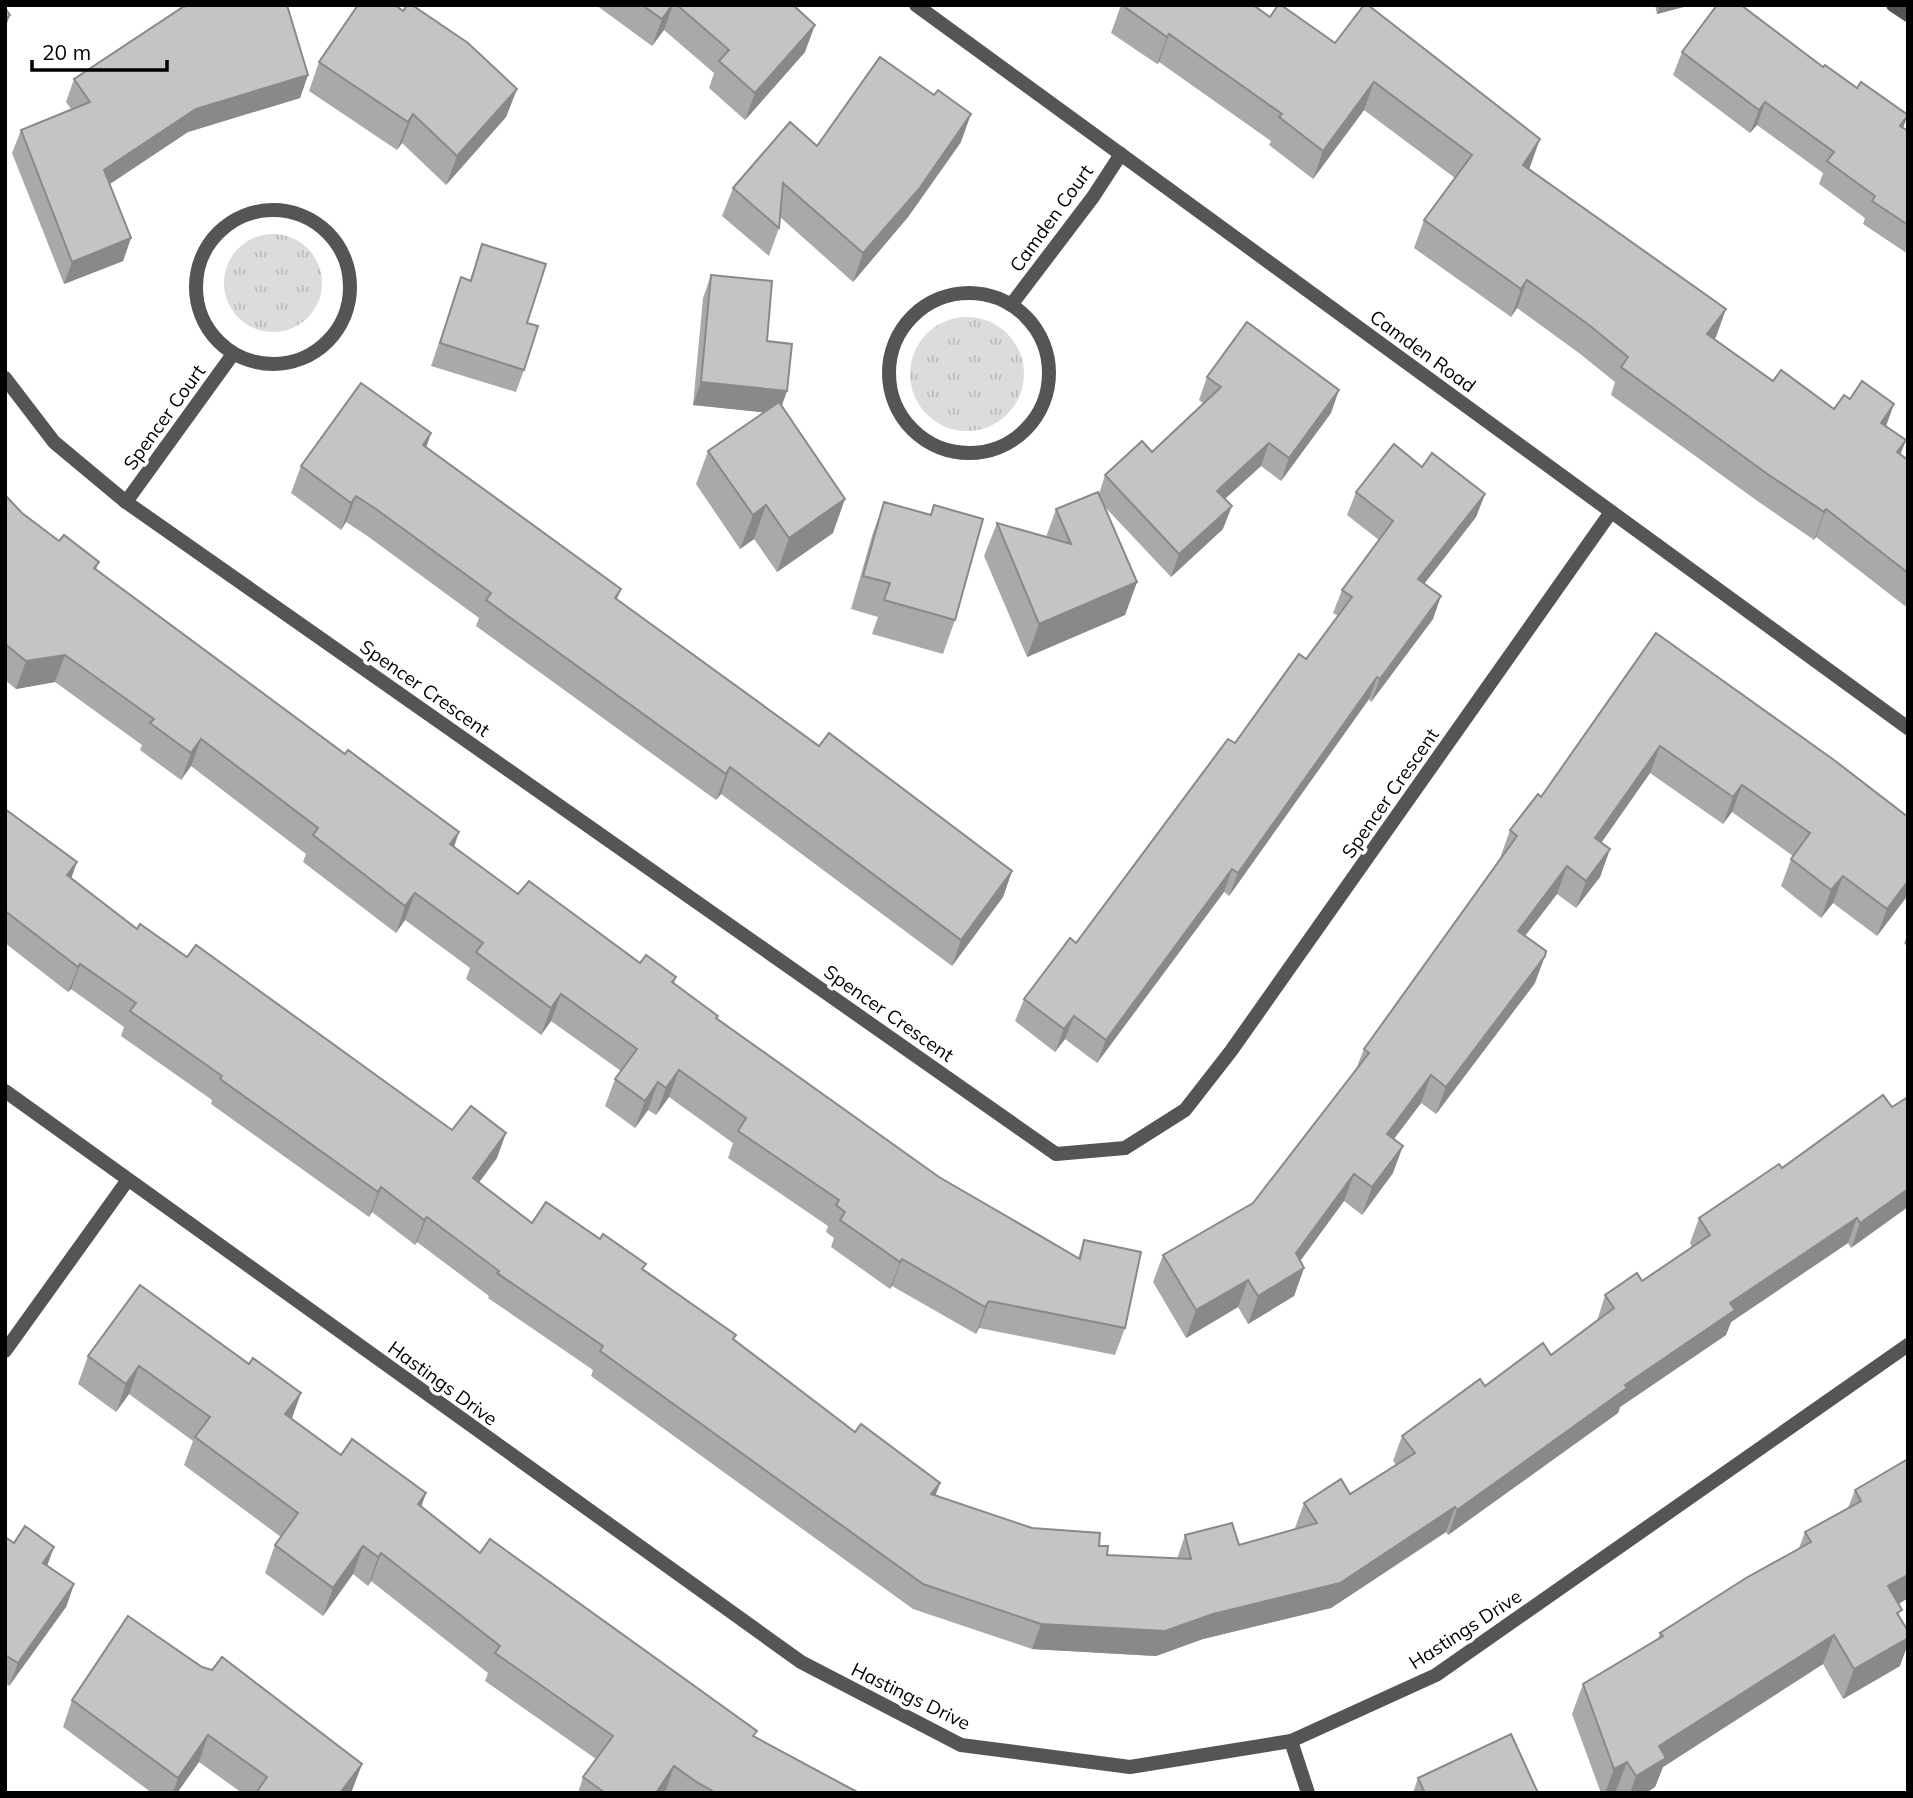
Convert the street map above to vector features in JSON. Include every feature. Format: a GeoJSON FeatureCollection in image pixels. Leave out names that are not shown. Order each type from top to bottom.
{"type":"FeatureCollection","features":[{"type":"Feature","properties":{"kind":"street","name":"Camden Road"},"geometry":{"type":"LineString","coordinates":[[916,5],[1908,728]]}},
{"type":"Feature","properties":{"kind":"street"},"geometry":{"type":"LineString","coordinates":[[1893,5],[1908,15]]}},
{"type":"Feature","properties":{"kind":"street","name":"Camden Court"},"geometry":{"type":"LineString","coordinates":[[1011,305],[1093,197],[1121,154]]}},
{"type":"Feature","properties":{"kind":"street"},"geometry":{"type":"LineString","coordinates":[[267,210],[291,211],[314,221],[334,238],[347,262],[352,289],[346,316],[332,338],[311,356],[285,364],[258,364],[233,355],[215,339],[201,318],[195,294],[197,270],[206,247],[222,228],[243,216],[267,210]]}},
{"type":"Feature","properties":{"kind":"street"},"geometry":{"type":"LineString","coordinates":[[959,293],[986,294],[1011,305],[1030,321],[1043,343],[1049,367],[1046,393],[1037,416],[1019,435],[998,448],[973,453],[947,450],[922,438],[903,420],[891,394],[889,367],[895,341],[910,317],[932,302],[959,293]]}},
{"type":"Feature","properties":{"kind":"street","name":"Spencer Court"},"geometry":{"type":"LineString","coordinates":[[126,502],[233,355]]}},
{"type":"Feature","properties":{"kind":"street","name":"Spencer Crescent"},"geometry":{"type":"LineString","coordinates":[[5,378],[54,442],[126,502],[1056,1154],[1125,1148],[1185,1110],[1231,1051],[1611,512]]}},
{"type":"Feature","properties":{"kind":"street","name":"Hastings Drive"},"geometry":{"type":"LineString","coordinates":[[5,1091],[801,1662],[961,1745],[1130,1767],[1291,1741],[1436,1675],[1908,1345]]}},
{"type":"Feature","properties":{"kind":"street"},"geometry":{"type":"LineString","coordinates":[[5,1351],[127,1181]]}},
{"type":"Feature","properties":{"kind":"street"},"geometry":{"type":"LineString","coordinates":[[1291,1741],[1308,1793]]}},
{"type":"Feature","properties":{"kind":"green space"},"geometry":{"type":"Polygon","coordinates":[[[273,234],[292,238],[308,248],[318,264],[322,283],[318,302],[308,318],[292,328],[273,332],[254,328],[238,318],[228,302],[224,283],[228,264],[238,248],[254,238],[273,234]]]}},
{"type":"Feature","properties":{"kind":"green space"},"geometry":{"type":"Polygon","coordinates":[[[967,317],[989,322],[1007,334],[1019,352],[1024,374],[1019,396],[1007,414],[989,426],[967,431],[945,426],[927,414],[915,396],[910,374],[915,352],[927,334],[945,322],[967,317]]]}},
{"type":"Feature","properties":{"kind":"building"},"geometry":{"type":"Polygon","coordinates":[[[189,5],[287,5],[308,75],[196,109],[104,170],[131,238],[72,262],[21,130],[90,102],[74,79],[189,5]]]}},
{"type":"Feature","properties":{"kind":"building"},"geometry":{"type":"Polygon","coordinates":[[[358,5],[395,5],[403,11],[407,5],[412,5],[468,43],[517,89],[457,156],[413,114],[408,122],[319,62],[358,5]]]}},
{"type":"Feature","properties":{"kind":"building"},"geometry":{"type":"Polygon","coordinates":[[[642,5],[672,5],[662,19],[642,5]]]}},
{"type":"Feature","properties":{"kind":"building"},"geometry":{"type":"Polygon","coordinates":[[[677,5],[793,5],[815,25],[755,93],[719,61],[729,50],[677,5]]]}},
{"type":"Feature","properties":{"kind":"building"},"geometry":{"type":"Polygon","coordinates":[[[1122,5],[1253,5],[1270,17],[1278,5],[1281,5],[1335,43],[1364,5],[1368,5],[1540,139],[1523,165],[1726,309],[1707,334],[1773,381],[1781,370],[1834,409],[1844,395],[1850,399],[1862,381],[1894,404],[1881,423],[1906,440],[1897,452],[1908,460],[1908,573],[1826,509],[1824,512],[1766,473],[1621,367],[1628,357],[1589,325],[1527,280],[1521,289],[1424,220],[1472,155],[1374,82],[1323,151],[1279,117],[1282,114],[1169,34],[1167,37],[1122,5]]]}},
{"type":"Feature","properties":{"kind":"building"},"geometry":{"type":"Polygon","coordinates":[[[1717,5],[1741,5],[1823,67],[1825,65],[1857,88],[1861,82],[1908,115],[1900,126],[1908,131],[1908,225],[1872,201],[1875,196],[1827,161],[1834,152],[1765,102],[1759,110],[1682,52],[1717,5]]]}},
{"type":"Feature","properties":{"kind":"building"},"geometry":{"type":"Polygon","coordinates":[[[880,57],[934,95],[938,90],[971,114],[919,189],[863,253],[783,183],[779,228],[733,188],[790,122],[817,146],[880,57]]]}},
{"type":"Feature","properties":{"kind":"building"},"geometry":{"type":"Polygon","coordinates":[[[482,244],[546,264],[527,323],[538,326],[524,370],[440,343],[461,277],[471,281],[482,244]]]}},
{"type":"Feature","properties":{"kind":"building"},"geometry":{"type":"Polygon","coordinates":[[[711,275],[772,281],[767,341],[792,344],[787,391],[701,382],[711,275]]]}},
{"type":"Feature","properties":{"kind":"building"},"geometry":{"type":"Polygon","coordinates":[[[1247,322],[1339,390],[1289,458],[1269,443],[1217,491],[1232,506],[1179,554],[1105,475],[1142,441],[1152,452],[1221,387],[1207,377],[1247,322]]]}},
{"type":"Feature","properties":{"kind":"building"},"geometry":{"type":"Polygon","coordinates":[[[361,383],[431,433],[423,445],[621,589],[615,598],[819,746],[829,733],[1012,871],[961,940],[730,767],[726,774],[486,600],[491,593],[376,509],[356,496],[351,503],[301,466],[361,383]]]}},
{"type":"Feature","properties":{"kind":"building"},"geometry":{"type":"Polygon","coordinates":[[[779,402],[845,499],[789,538],[766,505],[753,515],[708,451],[779,402]]]}},
{"type":"Feature","properties":{"kind":"building"},"geometry":{"type":"Polygon","coordinates":[[[1394,444],[1422,467],[1432,453],[1485,494],[1418,579],[1441,596],[1380,679],[1377,677],[1238,873],[1232,869],[1106,1040],[1074,1016],[1064,1029],[1024,999],[1070,938],[1076,943],[1228,739],[1235,743],[1299,654],[1306,659],[1352,597],[1342,590],[1393,521],[1356,492],[1394,444]]]}},
{"type":"Feature","properties":{"kind":"building"},"geometry":{"type":"Polygon","coordinates":[[[1098,492],[1137,582],[1039,624],[997,523],[1071,544],[1056,509],[1098,492]]]}},
{"type":"Feature","properties":{"kind":"building"},"geometry":{"type":"Polygon","coordinates":[[[5,495],[22,513],[59,541],[64,535],[99,562],[94,568],[345,754],[348,750],[459,832],[450,844],[518,894],[529,881],[640,963],[646,955],[676,977],[672,982],[718,1016],[716,1018],[939,1177],[1080,1259],[1084,1240],[1141,1252],[1125,1328],[989,1301],[985,1307],[902,1259],[900,1262],[840,1220],[845,1212],[836,1205],[839,1200],[738,1131],[746,1118],[679,1070],[666,1088],[658,1082],[645,1101],[615,1079],[637,1049],[561,994],[551,1008],[476,952],[483,943],[415,893],[405,906],[313,835],[318,828],[201,739],[191,753],[150,723],[154,719],[65,655],[26,661],[5,644],[5,495]]]}},
{"type":"Feature","properties":{"kind":"building"},"geometry":{"type":"Polygon","coordinates":[[[884,502],[931,515],[934,505],[983,519],[955,620],[884,600],[890,583],[863,576],[884,502]]]}},
{"type":"Feature","properties":{"kind":"building"},"geometry":{"type":"Polygon","coordinates":[[[1656,633],[1834,760],[1908,817],[1908,881],[1887,909],[1843,876],[1831,890],[1791,859],[1810,833],[1742,785],[1733,797],[1660,746],[1595,838],[1610,849],[1586,881],[1567,866],[1518,931],[1546,951],[1545,956],[1446,1087],[1431,1075],[1387,1134],[1403,1146],[1372,1187],[1354,1174],[1296,1253],[1304,1268],[1258,1296],[1248,1280],[1196,1310],[1163,1255],[1253,1203],[1369,1053],[1364,1049],[1517,836],[1510,830],[1538,794],[1541,797],[1656,633]]]}},
{"type":"Feature","properties":{"kind":"building"},"geometry":{"type":"Polygon","coordinates":[[[5,809],[77,862],[67,875],[137,929],[140,924],[187,957],[196,945],[452,1130],[471,1106],[506,1133],[473,1178],[532,1223],[546,1202],[600,1239],[603,1234],[646,1264],[642,1269],[736,1335],[733,1339],[855,1432],[861,1424],[940,1483],[931,1494],[1032,1528],[1100,1533],[1099,1546],[1108,1546],[1107,1555],[1191,1559],[1185,1535],[1232,1523],[1239,1545],[1317,1523],[1304,1503],[1341,1479],[1350,1494],[1415,1453],[1402,1436],[1480,1379],[1485,1386],[1543,1343],[1551,1355],[1614,1308],[1605,1295],[1637,1273],[1642,1281],[1710,1235],[1699,1218],[1779,1164],[1782,1168],[1883,1095],[1892,1107],[1908,1097],[1908,1189],[1860,1223],[1857,1218],[1730,1303],[1735,1310],[1625,1385],[1627,1388],[1552,1442],[1457,1510],[1455,1507],[1340,1583],[1213,1614],[1165,1631],[1041,1624],[923,1584],[600,1351],[603,1346],[497,1273],[499,1271],[427,1217],[424,1220],[381,1187],[378,1192],[130,1011],[136,1003],[80,964],[78,967],[5,911],[5,809]]]}},
{"type":"Feature","properties":{"kind":"building"},"geometry":{"type":"Polygon","coordinates":[[[140,1285],[249,1364],[253,1358],[301,1393],[285,1414],[341,1455],[352,1439],[426,1493],[418,1504],[480,1553],[490,1539],[757,1731],[753,1736],[859,1793],[716,1793],[674,1766],[656,1793],[605,1793],[583,1777],[613,1736],[495,1653],[500,1646],[381,1553],[378,1557],[363,1546],[333,1588],[275,1545],[298,1513],[195,1437],[210,1417],[139,1366],[126,1384],[88,1356],[140,1285]]]}},
{"type":"Feature","properties":{"kind":"building"},"geometry":{"type":"Polygon","coordinates":[[[1908,1459],[1908,1575],[1888,1586],[1902,1610],[1897,1613],[1908,1631],[1908,1638],[1854,1669],[1834,1635],[1659,1746],[1666,1758],[1636,1776],[1627,1762],[1614,1769],[1583,1684],[1663,1636],[1660,1633],[1746,1578],[1811,1542],[1805,1532],[1861,1501],[1855,1490],[1908,1459]]]}},
{"type":"Feature","properties":{"kind":"building"},"geometry":{"type":"Polygon","coordinates":[[[25,1526],[54,1547],[43,1563],[74,1584],[18,1663],[5,1655],[5,1537],[14,1543],[25,1526]]]}},
{"type":"Feature","properties":{"kind":"building"},"geometry":{"type":"Polygon","coordinates":[[[128,1616],[202,1667],[212,1670],[222,1657],[362,1764],[340,1793],[256,1793],[267,1777],[208,1735],[178,1778],[72,1700],[128,1616]]]}},
{"type":"Feature","properties":{"kind":"building"},"geometry":{"type":"Polygon","coordinates":[[[1511,1734],[1538,1793],[1425,1793],[1418,1778],[1511,1734]]]}}]}
